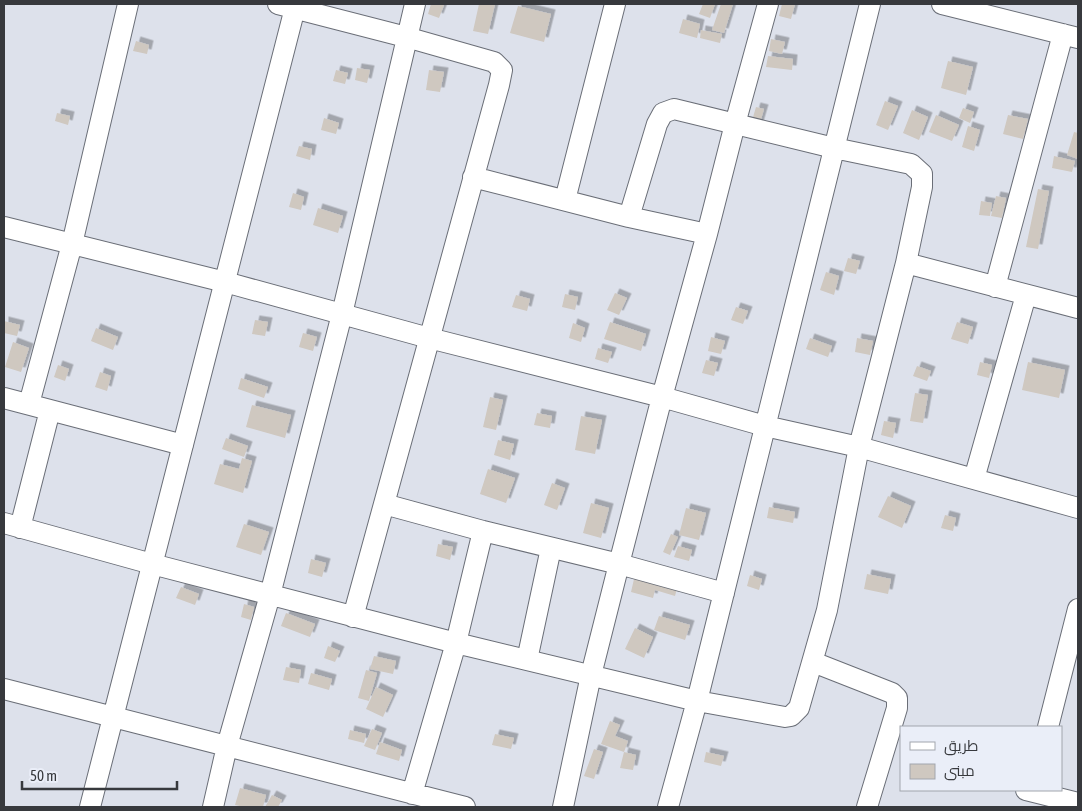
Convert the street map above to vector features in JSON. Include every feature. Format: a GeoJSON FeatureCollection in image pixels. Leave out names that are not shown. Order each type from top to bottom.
{"type":"FeatureCollection","features":[{"type":"Feature","properties":{"kind":"street"},"geometry":{"type":"LineString","coordinates":[[29,404],[72,244],[128,4]]}},
{"type":"Feature","properties":{"kind":"street"},"geometry":{"type":"LineString","coordinates":[[213,807],[342,314],[415,4]]}},
{"type":"Feature","properties":{"kind":"street"},"geometry":{"type":"LineString","coordinates":[[565,200],[615,4]]}},
{"type":"Feature","properties":{"kind":"street"},"geometry":{"type":"LineString","coordinates":[[563,807],[591,675],[619,564],[768,4]]}},
{"type":"Feature","properties":{"kind":"street"},"geometry":{"type":"LineString","coordinates":[[668,807],[697,701],[870,4]]}},
{"type":"Feature","properties":{"kind":"street"},"geometry":{"type":"LineString","coordinates":[[942,4],[998,11],[1071,36],[995,287]]}},
{"type":"Feature","properties":{"kind":"street"},"geometry":{"type":"LineString","coordinates":[[90,807],[225,282],[290,5],[494,62],[502,70],[353,617]]}},
{"type":"Feature","properties":{"kind":"street"},"geometry":{"type":"LineString","coordinates":[[50,410],[12,525],[152,564],[456,643],[697,701],[785,717],[791,716],[799,708],[827,610],[859,448],[906,263],[922,187],[922,174],[911,164],[834,148],[674,109],[663,113],[657,124],[629,217]]}},
{"type":"Feature","properties":{"kind":"street"},"geometry":{"type":"LineString","coordinates":[[473,177],[629,217],[707,234]]}},
{"type":"Feature","properties":{"kind":"street"},"geometry":{"type":"LineString","coordinates":[[4,227],[225,282],[429,338],[765,426],[859,448],[1078,508]]}},
{"type":"Feature","properties":{"kind":"street"},"geometry":{"type":"LineString","coordinates":[[906,263],[1078,308]]}},
{"type":"Feature","properties":{"kind":"street"},"geometry":{"type":"LineString","coordinates":[[974,479],[1026,295]]}},
{"type":"Feature","properties":{"kind":"street"},"geometry":{"type":"LineString","coordinates":[[4,398],[183,445]]}},
{"type":"Feature","properties":{"kind":"street"},"geometry":{"type":"LineString","coordinates":[[384,504],[724,593]]}},
{"type":"Feature","properties":{"kind":"street"},"geometry":{"type":"LineString","coordinates":[[412,794],[456,643],[483,531]]}},
{"type":"Feature","properties":{"kind":"street"},"geometry":{"type":"LineString","coordinates":[[528,660],[551,548]]}},
{"type":"Feature","properties":{"kind":"street"},"geometry":{"type":"LineString","coordinates":[[1048,726],[1078,609]]}},
{"type":"Feature","properties":{"kind":"street"},"geometry":{"type":"LineString","coordinates":[[813,662],[892,693],[897,698],[892,755],[868,807]]}},
{"type":"Feature","properties":{"kind":"street"},"geometry":{"type":"LineString","coordinates":[[4,689],[465,807]]}},
{"type":"Feature","properties":{"kind":"street"},"geometry":{"type":"LineString","coordinates":[[1033,791],[1078,803]]}},
{"type":"Feature","properties":{"kind":"building"},"geometry":{"type":"Polygon","coordinates":[[[431,4],[444,5],[439,18],[428,14],[431,4]]]}},
{"type":"Feature","properties":{"kind":"building"},"geometry":{"type":"Polygon","coordinates":[[[479,4],[495,4],[488,34],[473,31],[479,4]]]}},
{"type":"Feature","properties":{"kind":"building"},"geometry":{"type":"Polygon","coordinates":[[[703,4],[715,4],[710,18],[699,14],[703,4]]]}},
{"type":"Feature","properties":{"kind":"building"},"geometry":{"type":"Polygon","coordinates":[[[721,4],[733,4],[724,33],[712,30],[721,4]]]}},
{"type":"Feature","properties":{"kind":"building"},"geometry":{"type":"Polygon","coordinates":[[[782,4],[795,4],[791,19],[779,16],[782,4]]]}},
{"type":"Feature","properties":{"kind":"building"},"geometry":{"type":"Polygon","coordinates":[[[518,6],[551,14],[544,42],[510,33],[518,6]]]}},
{"type":"Feature","properties":{"kind":"building"},"geometry":{"type":"Polygon","coordinates":[[[683,19],[700,24],[697,38],[679,33],[683,19]]]}},
{"type":"Feature","properties":{"kind":"building"},"geometry":{"type":"Polygon","coordinates":[[[701,30],[722,34],[720,43],[700,38],[701,30]]]}},
{"type":"Feature","properties":{"kind":"building"},"geometry":{"type":"Polygon","coordinates":[[[771,39],[785,42],[782,54],[769,51],[771,39]]]}},
{"type":"Feature","properties":{"kind":"building"},"geometry":{"type":"Polygon","coordinates":[[[136,41],[149,45],[147,54],[133,51],[136,41]]]}},
{"type":"Feature","properties":{"kind":"building"},"geometry":{"type":"Polygon","coordinates":[[[768,56],[793,59],[792,70],[766,67],[768,56]]]}},
{"type":"Feature","properties":{"kind":"building"},"geometry":{"type":"Polygon","coordinates":[[[948,61],[973,67],[966,95],[941,88],[948,61]]]}},
{"type":"Feature","properties":{"kind":"building"},"geometry":{"type":"Polygon","coordinates":[[[357,68],[370,70],[367,83],[355,80],[357,68]]]}},
{"type":"Feature","properties":{"kind":"building"},"geometry":{"type":"Polygon","coordinates":[[[336,70],[348,73],[345,84],[333,81],[336,70]]]}},
{"type":"Feature","properties":{"kind":"building"},"geometry":{"type":"Polygon","coordinates":[[[429,70],[444,72],[440,92],[426,90],[429,70]]]}},
{"type":"Feature","properties":{"kind":"building"},"geometry":{"type":"Polygon","coordinates":[[[885,101],[898,106],[888,130],[876,125],[885,101]]]}},
{"type":"Feature","properties":{"kind":"building"},"geometry":{"type":"Polygon","coordinates":[[[756,107],[764,109],[759,126],[751,124],[756,107]]]}},
{"type":"Feature","properties":{"kind":"building"},"geometry":{"type":"Polygon","coordinates":[[[963,108],[974,112],[970,123],[959,118],[963,108]]]}},
{"type":"Feature","properties":{"kind":"building"},"geometry":{"type":"Polygon","coordinates":[[[912,110],[928,117],[919,140],[903,133],[912,110]]]}},
{"type":"Feature","properties":{"kind":"building"},"geometry":{"type":"Polygon","coordinates":[[[57,113],[70,116],[68,125],[55,121],[57,113]]]}},
{"type":"Feature","properties":{"kind":"building"},"geometry":{"type":"Polygon","coordinates":[[[936,115],[959,125],[952,141],[929,132],[936,115]]]}},
{"type":"Feature","properties":{"kind":"building"},"geometry":{"type":"Polygon","coordinates":[[[1008,115],[1028,119],[1023,139],[1003,134],[1008,115]]]}},
{"type":"Feature","properties":{"kind":"building"},"geometry":{"type":"Polygon","coordinates":[[[324,118],[339,123],[336,134],[321,130],[324,118]]]}},
{"type":"Feature","properties":{"kind":"building"},"geometry":{"type":"Polygon","coordinates":[[[968,126],[980,130],[974,151],[962,147],[968,126]]]}},
{"type":"Feature","properties":{"kind":"building"},"geometry":{"type":"Polygon","coordinates":[[[1074,132],[1078,133],[1078,159],[1067,155],[1074,132]]]}},
{"type":"Feature","properties":{"kind":"building"},"geometry":{"type":"Polygon","coordinates":[[[299,146],[312,149],[310,160],[296,156],[299,146]]]}},
{"type":"Feature","properties":{"kind":"building"},"geometry":{"type":"Polygon","coordinates":[[[1054,156],[1075,161],[1072,172],[1052,168],[1054,156]]]}},
{"type":"Feature","properties":{"kind":"building"},"geometry":{"type":"Polygon","coordinates":[[[1038,189],[1049,191],[1038,249],[1026,247],[1038,189]]]}},
{"type":"Feature","properties":{"kind":"building"},"geometry":{"type":"Polygon","coordinates":[[[293,193],[304,197],[301,210],[289,207],[293,193]]]}},
{"type":"Feature","properties":{"kind":"building"},"geometry":{"type":"Polygon","coordinates":[[[996,196],[1006,198],[1002,218],[991,216],[996,196]]]}},
{"type":"Feature","properties":{"kind":"building"},"geometry":{"type":"Polygon","coordinates":[[[981,201],[992,203],[990,216],[979,215],[981,201]]]}},
{"type":"Feature","properties":{"kind":"building"},"geometry":{"type":"Polygon","coordinates":[[[318,208],[343,216],[338,233],[313,225],[318,208]]]}},
{"type":"Feature","properties":{"kind":"building"},"geometry":{"type":"Polygon","coordinates":[[[848,258],[860,261],[856,274],[844,271],[848,258]]]}},
{"type":"Feature","properties":{"kind":"building"},"geometry":{"type":"Polygon","coordinates":[[[826,272],[839,276],[834,295],[820,290],[826,272]]]}},
{"type":"Feature","properties":{"kind":"building"},"geometry":{"type":"Polygon","coordinates":[[[615,293],[627,298],[619,315],[607,310],[615,293]]]}},
{"type":"Feature","properties":{"kind":"building"},"geometry":{"type":"Polygon","coordinates":[[[565,294],[578,297],[575,310],[562,307],[565,294]]]}},
{"type":"Feature","properties":{"kind":"building"},"geometry":{"type":"Polygon","coordinates":[[[516,295],[530,299],[527,311],[512,307],[516,295]]]}},
{"type":"Feature","properties":{"kind":"building"},"geometry":{"type":"Polygon","coordinates":[[[736,307],[748,311],[743,324],[731,320],[736,307]]]}},
{"type":"Feature","properties":{"kind":"building"},"geometry":{"type":"Polygon","coordinates":[[[255,320],[268,322],[265,336],[252,334],[255,320]]]}},
{"type":"Feature","properties":{"kind":"building"},"geometry":{"type":"Polygon","coordinates":[[[4,321],[20,325],[17,336],[4,333],[4,321]]]}},
{"type":"Feature","properties":{"kind":"building"},"geometry":{"type":"Polygon","coordinates":[[[610,322],[646,334],[641,351],[604,339],[610,322]]]}},
{"type":"Feature","properties":{"kind":"building"},"geometry":{"type":"Polygon","coordinates":[[[957,322],[973,327],[968,344],[951,339],[957,322]]]}},
{"type":"Feature","properties":{"kind":"building"},"geometry":{"type":"Polygon","coordinates":[[[573,323],[585,328],[581,342],[569,338],[573,323]]]}},
{"type":"Feature","properties":{"kind":"building"},"geometry":{"type":"Polygon","coordinates":[[[96,328],[118,337],[113,350],[91,341],[96,328]]]}},
{"type":"Feature","properties":{"kind":"building"},"geometry":{"type":"Polygon","coordinates":[[[303,333],[317,337],[313,351],[299,347],[303,333]]]}},
{"type":"Feature","properties":{"kind":"building"},"geometry":{"type":"Polygon","coordinates":[[[711,337],[725,341],[721,354],[708,351],[711,337]]]}},
{"type":"Feature","properties":{"kind":"building"},"geometry":{"type":"Polygon","coordinates":[[[810,338],[832,346],[828,357],[806,349],[810,338]]]}},
{"type":"Feature","properties":{"kind":"building"},"geometry":{"type":"Polygon","coordinates":[[[857,338],[873,341],[870,355],[855,352],[857,338]]]}},
{"type":"Feature","properties":{"kind":"building"},"geometry":{"type":"Polygon","coordinates":[[[13,342],[29,348],[21,372],[5,367],[13,342]]]}},
{"type":"Feature","properties":{"kind":"building"},"geometry":{"type":"Polygon","coordinates":[[[598,348],[612,352],[608,363],[595,359],[598,348]]]}},
{"type":"Feature","properties":{"kind":"building"},"geometry":{"type":"Polygon","coordinates":[[[706,360],[718,363],[714,376],[702,373],[706,360]]]}},
{"type":"Feature","properties":{"kind":"building"},"geometry":{"type":"Polygon","coordinates":[[[980,362],[992,365],[989,378],[977,375],[980,362]]]}},
{"type":"Feature","properties":{"kind":"building"},"geometry":{"type":"Polygon","coordinates":[[[1028,362],[1065,370],[1059,398],[1022,390],[1028,362]]]}},
{"type":"Feature","properties":{"kind":"building"},"geometry":{"type":"Polygon","coordinates":[[[58,365],[69,369],[65,381],[54,377],[58,365]]]}},
{"type":"Feature","properties":{"kind":"building"},"geometry":{"type":"Polygon","coordinates":[[[917,366],[931,371],[927,381],[913,376],[917,366]]]}},
{"type":"Feature","properties":{"kind":"building"},"geometry":{"type":"Polygon","coordinates":[[[100,372],[111,376],[107,391],[95,387],[100,372]]]}},
{"type":"Feature","properties":{"kind":"building"},"geometry":{"type":"Polygon","coordinates":[[[241,378],[268,387],[264,398],[238,389],[241,378]]]}},
{"type":"Feature","properties":{"kind":"building"},"geometry":{"type":"Polygon","coordinates":[[[915,393],[928,395],[923,423],[910,421],[915,393]]]}},
{"type":"Feature","properties":{"kind":"building"},"geometry":{"type":"Polygon","coordinates":[[[490,397],[503,400],[496,430],[483,427],[490,397]]]}},
{"type":"Feature","properties":{"kind":"building"},"geometry":{"type":"Polygon","coordinates":[[[252,405],[291,415],[285,438],[246,427],[252,405]]]}},
{"type":"Feature","properties":{"kind":"building"},"geometry":{"type":"Polygon","coordinates":[[[537,413],[552,416],[550,428],[534,425],[537,413]]]}},
{"type":"Feature","properties":{"kind":"building"},"geometry":{"type":"Polygon","coordinates":[[[581,416],[602,420],[595,454],[575,450],[581,416]]]}},
{"type":"Feature","properties":{"kind":"building"},"geometry":{"type":"Polygon","coordinates":[[[884,421],[896,423],[893,438],[881,435],[884,421]]]}},
{"type":"Feature","properties":{"kind":"building"},"geometry":{"type":"Polygon","coordinates":[[[226,438],[248,446],[244,457],[222,449],[226,438]]]}},
{"type":"Feature","properties":{"kind":"building"},"geometry":{"type":"Polygon","coordinates":[[[498,440],[514,444],[510,460],[494,455],[498,440]]]}},
{"type":"Feature","properties":{"kind":"building"},"geometry":{"type":"Polygon","coordinates":[[[242,458],[252,461],[243,493],[214,484],[220,464],[239,469],[242,458]]]}},
{"type":"Feature","properties":{"kind":"building"},"geometry":{"type":"Polygon","coordinates":[[[488,469],[515,478],[506,503],[480,494],[488,469]]]}},
{"type":"Feature","properties":{"kind":"building"},"geometry":{"type":"Polygon","coordinates":[[[552,483],[565,488],[557,510],[544,505],[552,483]]]}},
{"type":"Feature","properties":{"kind":"building"},"geometry":{"type":"Polygon","coordinates":[[[888,496],[911,506],[902,528],[878,517],[888,496]]]}},
{"type":"Feature","properties":{"kind":"building"},"geometry":{"type":"Polygon","coordinates":[[[591,503],[609,508],[601,538],[583,533],[591,503]]]}},
{"type":"Feature","properties":{"kind":"building"},"geometry":{"type":"Polygon","coordinates":[[[769,507],[795,512],[793,523],[767,518],[769,507]]]}},
{"type":"Feature","properties":{"kind":"building"},"geometry":{"type":"Polygon","coordinates":[[[686,508],[706,513],[699,540],[679,535],[686,508]]]}},
{"type":"Feature","properties":{"kind":"building"},"geometry":{"type":"Polygon","coordinates":[[[945,515],[956,518],[953,531],[941,528],[945,515]]]}},
{"type":"Feature","properties":{"kind":"building"},"geometry":{"type":"Polygon","coordinates":[[[244,524],[269,532],[261,555],[236,547],[244,524]]]}},
{"type":"Feature","properties":{"kind":"building"},"geometry":{"type":"Polygon","coordinates":[[[671,534],[678,537],[670,555],[663,552],[671,534]]]}},
{"type":"Feature","properties":{"kind":"building"},"geometry":{"type":"Polygon","coordinates":[[[438,544],[453,547],[450,560],[436,556],[438,544]]]}},
{"type":"Feature","properties":{"kind":"building"},"geometry":{"type":"Polygon","coordinates":[[[678,546],[692,550],[689,561],[674,557],[678,546]]]}},
{"type":"Feature","properties":{"kind":"building"},"geometry":{"type":"Polygon","coordinates":[[[311,559],[326,563],[322,577],[308,573],[311,559]]]}},
{"type":"Feature","properties":{"kind":"building"},"geometry":{"type":"Polygon","coordinates":[[[637,566],[680,577],[675,596],[655,590],[653,598],[631,592],[637,566]]]}},
{"type":"Feature","properties":{"kind":"building"},"geometry":{"type":"Polygon","coordinates":[[[867,574],[891,579],[888,594],[864,589],[867,574]]]}},
{"type":"Feature","properties":{"kind":"building"},"geometry":{"type":"Polygon","coordinates":[[[750,575],[762,579],[759,590],[747,586],[750,575]]]}},
{"type":"Feature","properties":{"kind":"building"},"geometry":{"type":"Polygon","coordinates":[[[181,587],[199,594],[195,605],[176,598],[181,587]]]}},
{"type":"Feature","properties":{"kind":"building"},"geometry":{"type":"Polygon","coordinates":[[[244,604],[254,607],[251,620],[241,617],[244,604]]]}},
{"type":"Feature","properties":{"kind":"building"},"geometry":{"type":"Polygon","coordinates":[[[286,613],[315,624],[310,637],[281,626],[286,613]]]}},
{"type":"Feature","properties":{"kind":"building"},"geometry":{"type":"Polygon","coordinates":[[[659,616],[690,625],[685,640],[654,630],[659,616]]]}},
{"type":"Feature","properties":{"kind":"building"},"geometry":{"type":"Polygon","coordinates":[[[635,628],[653,637],[644,658],[625,649],[635,628]]]}},
{"type":"Feature","properties":{"kind":"building"},"geometry":{"type":"Polygon","coordinates":[[[328,646],[340,651],[335,662],[324,658],[328,646]]]}},
{"type":"Feature","properties":{"kind":"building"},"geometry":{"type":"Polygon","coordinates":[[[374,656],[396,661],[393,674],[370,669],[374,656]]]}},
{"type":"Feature","properties":{"kind":"building"},"geometry":{"type":"Polygon","coordinates":[[[286,667],[301,670],[299,683],[283,680],[286,667]]]}},
{"type":"Feature","properties":{"kind":"building"},"geometry":{"type":"Polygon","coordinates":[[[366,670],[377,673],[369,701],[358,698],[366,670]]]}},
{"type":"Feature","properties":{"kind":"building"},"geometry":{"type":"Polygon","coordinates":[[[311,673],[332,679],[329,690],[308,684],[311,673]]]}},
{"type":"Feature","properties":{"kind":"building"},"geometry":{"type":"Polygon","coordinates":[[[376,687],[393,695],[383,717],[366,709],[376,687]]]}},
{"type":"Feature","properties":{"kind":"building"},"geometry":{"type":"Polygon","coordinates":[[[610,721],[620,725],[615,736],[628,741],[624,752],[601,744],[610,721]]]}},
{"type":"Feature","properties":{"kind":"building"},"geometry":{"type":"Polygon","coordinates":[[[372,729],[382,733],[375,750],[364,746],[372,729]]]}},
{"type":"Feature","properties":{"kind":"building"},"geometry":{"type":"Polygon","coordinates":[[[350,730],[366,734],[364,743],[348,739],[350,730]]]}},
{"type":"Feature","properties":{"kind":"building"},"geometry":{"type":"Polygon","coordinates":[[[495,734],[514,738],[511,749],[492,745],[495,734]]]}},
{"type":"Feature","properties":{"kind":"building"},"geometry":{"type":"Polygon","coordinates":[[[380,742],[402,750],[399,761],[376,754],[380,742]]]}},
{"type":"Feature","properties":{"kind":"building"},"geometry":{"type":"Polygon","coordinates":[[[594,749],[603,752],[594,779],[584,776],[594,749]]]}},
{"type":"Feature","properties":{"kind":"building"},"geometry":{"type":"Polygon","coordinates":[[[624,752],[636,755],[633,770],[620,768],[624,752]]]}},
{"type":"Feature","properties":{"kind":"building"},"geometry":{"type":"Polygon","coordinates":[[[706,752],[724,756],[721,766],[704,762],[706,752]]]}},
{"type":"Feature","properties":{"kind":"building"},"geometry":{"type":"Polygon","coordinates":[[[240,788],[266,795],[263,807],[235,805],[240,788]]]}},
{"type":"Feature","properties":{"kind":"building"},"geometry":{"type":"Polygon","coordinates":[[[272,795],[282,800],[278,807],[265,807],[272,795]]]}}]}
